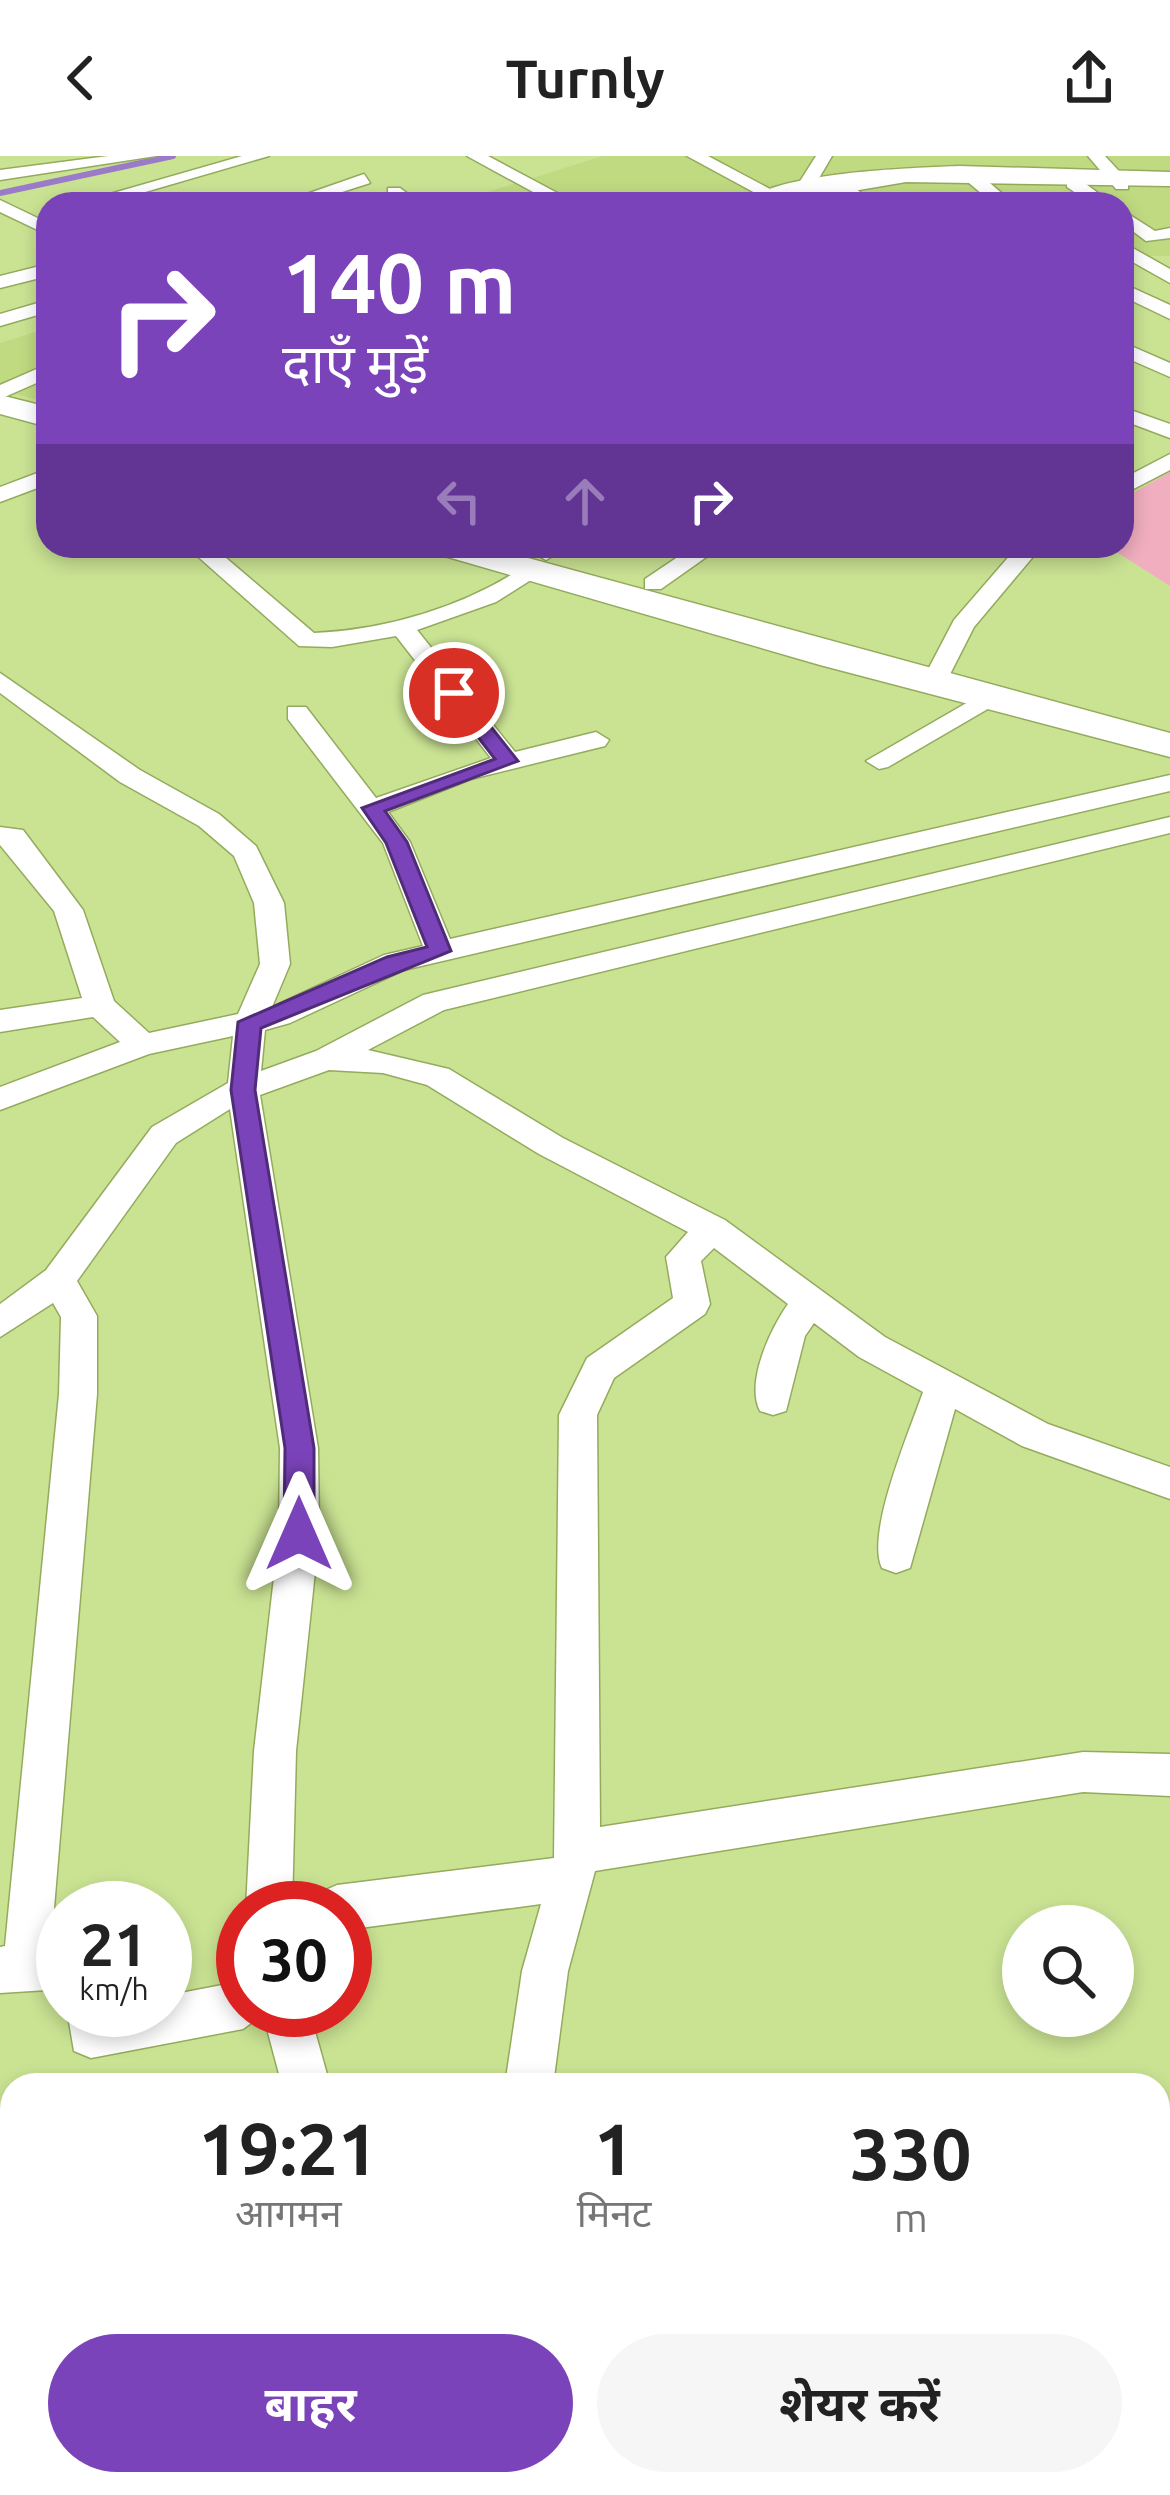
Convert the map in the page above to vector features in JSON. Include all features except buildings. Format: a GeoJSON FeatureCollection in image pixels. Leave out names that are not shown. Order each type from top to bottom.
{"type":"FeatureCollection","features":[{"type":"Feature","properties":{"kind":"main road"},"geometry":{"type":"LineString","coordinates":[[0,404],[36,414]]}},
{"type":"Feature","properties":{"kind":"main road"},"geometry":{"type":"LineString","coordinates":[[0,418],[36,428]]}},
{"type":"Feature","properties":{"kind":"main road"},"geometry":{"type":"LineString","coordinates":[[544,558],[1164,738]]}},
{"type":"Feature","properties":{"kind":"main road"},"geometry":{"type":"LineString","coordinates":[[545,558],[653,584],[938,674],[989,698],[1164,738]]}},
{"type":"Feature","properties":{"kind":"street"},"geometry":{"type":"LineString","coordinates":[[0,175],[66,161],[148,156]]}},
{"type":"Feature","properties":{"kind":"street"},"geometry":{"type":"LineString","coordinates":[[128,192],[261,156]]}},
{"type":"Feature","properties":{"kind":"street"},"geometry":{"type":"LineString","coordinates":[[475,156],[546,192]]}},
{"type":"Feature","properties":{"kind":"street"},"geometry":{"type":"LineString","coordinates":[[695,156],[757,192]]}},
{"type":"Feature","properties":{"kind":"street"},"geometry":{"type":"LineString","coordinates":[[824,156],[825,186]]}},
{"type":"Feature","properties":{"kind":"street"},"geometry":{"type":"LineString","coordinates":[[1096,156],[1120,182]]}},
{"type":"Feature","properties":{"kind":"street"},"geometry":{"type":"LineString","coordinates":[[804,192],[825,186],[973,177],[1120,182]]}},
{"type":"Feature","properties":{"kind":"street"},"geometry":{"type":"LineString","coordinates":[[973,177],[1170,182]]}},
{"type":"Feature","properties":{"kind":"street"},"geometry":{"type":"LineString","coordinates":[[973,177],[991,192]]}},
{"type":"Feature","properties":{"kind":"street"},"geometry":{"type":"LineString","coordinates":[[324,192],[364,179]]}},
{"type":"Feature","properties":{"kind":"street"},"geometry":{"type":"LineString","coordinates":[[1073,183],[1086,192]]}},
{"type":"Feature","properties":{"kind":"street"},"geometry":{"type":"LineString","coordinates":[[825,186],[838,192]]}},
{"type":"Feature","properties":{"kind":"street"},"geometry":{"type":"LineString","coordinates":[[0,205],[36,224]]}},
{"type":"Feature","properties":{"kind":"street"},"geometry":{"type":"LineString","coordinates":[[0,229],[36,218]]}},
{"type":"Feature","properties":{"kind":"street"},"geometry":{"type":"LineString","coordinates":[[1134,221],[1161,235]]}},
{"type":"Feature","properties":{"kind":"street"},"geometry":{"type":"LineString","coordinates":[[1134,254],[1170,277]]}},
{"type":"Feature","properties":{"kind":"street"},"geometry":{"type":"LineString","coordinates":[[0,282],[36,273]]}},
{"type":"Feature","properties":{"kind":"street"},"geometry":{"type":"LineString","coordinates":[[1134,304],[1170,292]]}},
{"type":"Feature","properties":{"kind":"street"},"geometry":{"type":"LineString","coordinates":[[1134,296],[1170,313]]}},
{"type":"Feature","properties":{"kind":"street"},"geometry":{"type":"LineString","coordinates":[[0,320],[36,310]]}},
{"type":"Feature","properties":{"kind":"street"},"geometry":{"type":"LineString","coordinates":[[1134,353],[1170,371]]}},
{"type":"Feature","properties":{"kind":"street"},"geometry":{"type":"LineString","coordinates":[[0,393],[36,376]]}},
{"type":"Feature","properties":{"kind":"street"},"geometry":{"type":"LineString","coordinates":[[1134,418],[1170,432]]}},
{"type":"Feature","properties":{"kind":"street"},"geometry":{"type":"LineString","coordinates":[[1134,481],[1170,461]]}},
{"type":"Feature","properties":{"kind":"street"},"geometry":{"type":"LineString","coordinates":[[0,495],[36,481]]}},
{"type":"Feature","properties":{"kind":"street"},"geometry":{"type":"LineString","coordinates":[[212,558],[308,641],[400,625],[481,598],[540,558]]}},
{"type":"Feature","properties":{"kind":"street"},"geometry":{"type":"LineString","coordinates":[[653,584],[692,558]]}},
{"type":"Feature","properties":{"kind":"street"},"geometry":{"type":"LineString","coordinates":[[938,674],[963,625],[1020,558]]}},
{"type":"Feature","properties":{"kind":"street"},"geometry":{"type":"LineString","coordinates":[[400,625],[508,761]]}},
{"type":"Feature","properties":{"kind":"street"},"geometry":{"type":"LineString","coordinates":[[0,681],[130,776],[209,820],[246,852],[269,902],[275,964],[250,1022],[243,1090],[299,1448],[299,1534],[274,1751],[270,1881]]}},
{"type":"Feature","properties":{"kind":"street"},"geometry":{"type":"LineString","coordinates":[[879,761],[989,698]]}},
{"type":"Feature","properties":{"kind":"street"},"geometry":{"type":"LineString","coordinates":[[297,712],[396,842],[440,951]]}},
{"type":"Feature","properties":{"kind":"street"},"geometry":{"type":"LineString","coordinates":[[372,808],[508,761],[596,740]]}},
{"type":"Feature","properties":{"kind":"street"},"geometry":{"type":"LineString","coordinates":[[0,1099],[143,1045],[279,1016],[395,962],[1170,783]]}},
{"type":"Feature","properties":{"kind":"street"},"geometry":{"type":"LineString","coordinates":[[0,1323],[58,1280],[164,1135],[243,1090],[327,1059],[434,1002],[1170,825]]}},
{"type":"Feature","properties":{"kind":"street"},"geometry":{"type":"LineString","coordinates":[[0,836],[13,836],[50,880],[68,910],[100,1006],[143,1045]]}},
{"type":"Feature","properties":{"kind":"street"},"geometry":{"type":"LineString","coordinates":[[0,1021],[100,1006]]}},
{"type":"Feature","properties":{"kind":"street"},"geometry":{"type":"LineString","coordinates":[[327,1059],[383,1062],[438,1077],[551,1146],[713,1229],[872,1347],[1035,1435],[1170,1483]]}},
{"type":"Feature","properties":{"kind":"street"},"geometry":{"type":"LineString","coordinates":[[531,2073],[545,1971],[574,1865],[578,1415],[600,1368],[692,1304],[683,1257],[713,1229]]}},
{"type":"Feature","properties":{"kind":"street"},"geometry":{"type":"LineString","coordinates":[[30,1968],[16,1898],[78,1394],[79,1316],[58,1280]]}},
{"type":"Feature","properties":{"kind":"street"},"geometry":{"type":"LineString","coordinates":[[773,1400],[788,1332],[811,1301]]}},
{"type":"Feature","properties":{"kind":"street"},"geometry":{"type":"LineString","coordinates":[[896,1556],[912,1481],[944,1386]]}},
{"type":"Feature","properties":{"kind":"street"},"geometry":{"type":"LineString","coordinates":[[372,1902],[1083,1772],[1170,1775]]}},
{"type":"Feature","properties":{"kind":"street"},"geometry":{"type":"LineString","coordinates":[[293,2037],[303,2073]]}},
{"type":"Feature","properties":{"kind":"shaded area"},"geometry":{"type":"Polygon","coordinates":[[[603,156],[1170,156],[1170,256],[1134,256],[1134,192],[488,192],[603,156]]]}},
{"type":"Feature","properties":{"kind":"shaded area"},"geometry":{"type":"Polygon","coordinates":[[[36,332],[36,400],[0,390],[0,343],[36,332]]]}},
{"type":"Feature","properties":{"kind":"shaded area"},"geometry":{"type":"Polygon","coordinates":[[[1170,472],[1170,586],[1126,558],[1134,558],[1134,492],[1170,472]]]}},
{"type":"Feature","properties":{"kind":"waterway"},"geometry":{"type":"LineString","coordinates":[[0,193],[173,156]]}},
{"type":"Feature","properties":{"kind":"route"},"geometry":{"type":"LineString","coordinates":[[299,1534],[299,1448],[243,1090],[250,1022],[279,1016],[395,962],[440,951],[396,842],[372,808],[462,773],[508,761],[454,693]]}}]}
